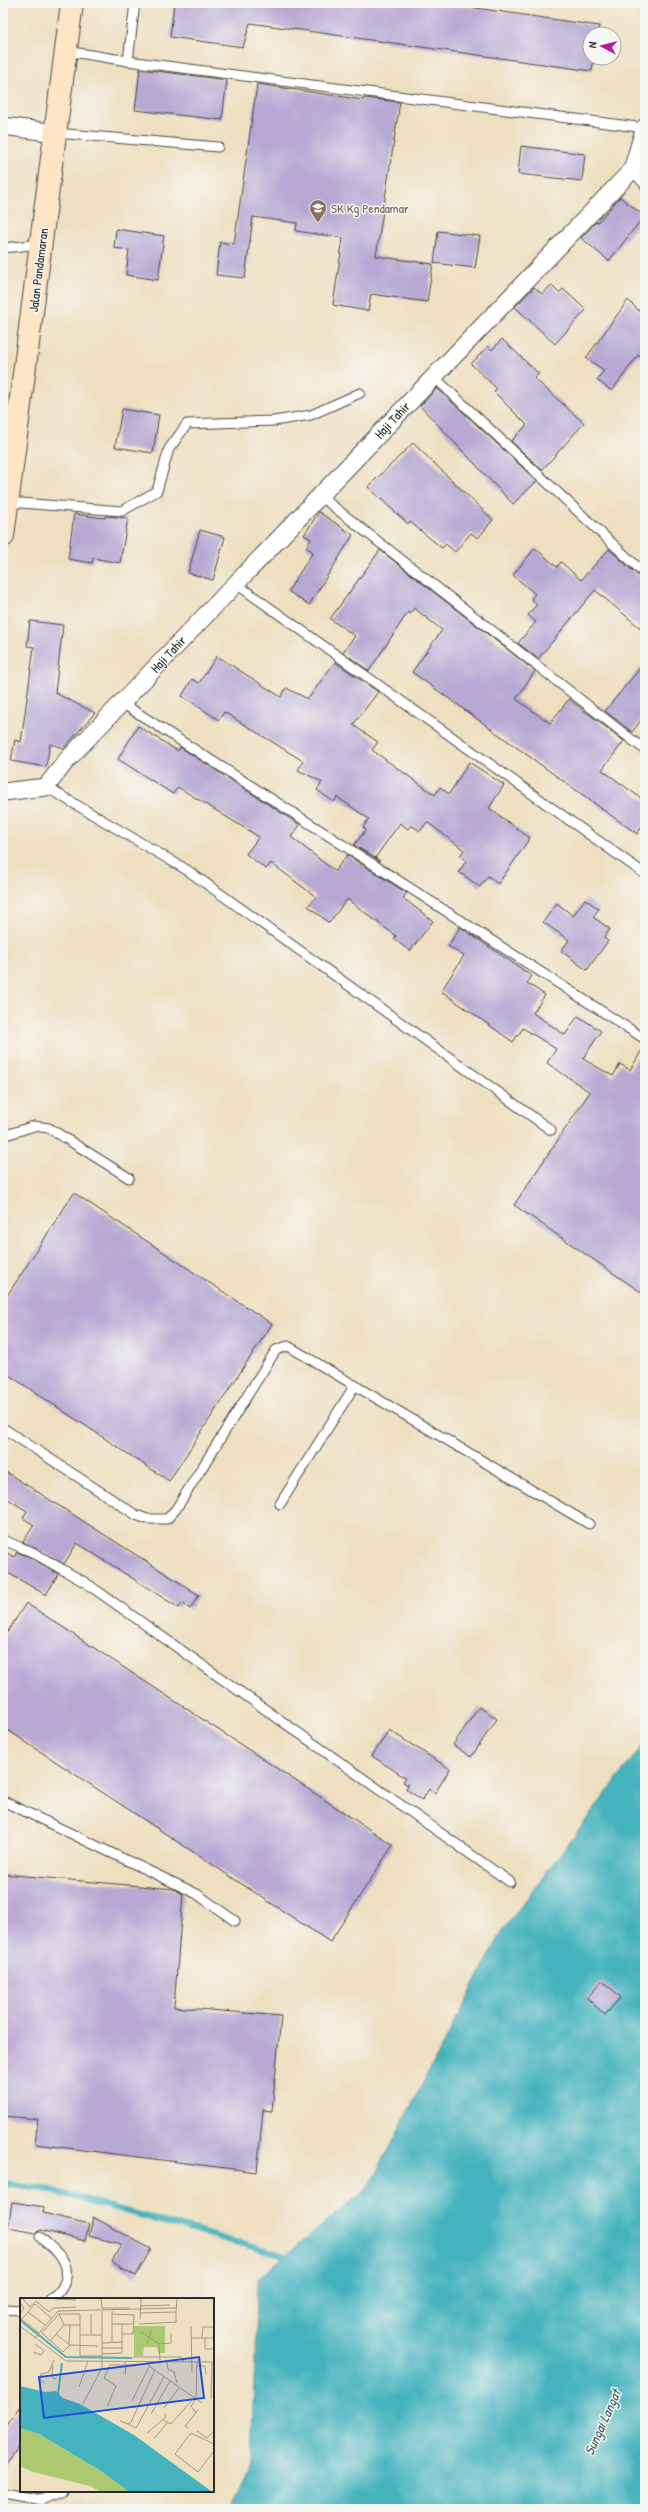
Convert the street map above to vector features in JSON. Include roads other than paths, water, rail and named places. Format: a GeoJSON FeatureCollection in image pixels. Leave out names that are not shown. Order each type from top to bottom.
{"type":"FeatureCollection","features":[{"type":"Feature","properties":{"kind":"main road","name":"Jalan Pandamaran"},"geometry":{"type":"LineString","coordinates":[[3,536],[72,3]]}},
{"type":"Feature","properties":{"kind":"street"},"geometry":{"type":"LineString","coordinates":[[3,126],[56,133]]}},
{"type":"Feature","properties":{"kind":"street","name":"Haji Tahir"},"geometry":{"type":"LineString","coordinates":[[46,787],[66,761],[235,583],[632,170],[645,127]]}},
{"type":"Feature","properties":{"kind":"street"},"geometry":{"type":"LineString","coordinates":[[3,792],[46,787]]}},
{"type":"Feature","properties":{"kind":"lane"},"geometry":{"type":"LineString","coordinates":[[128,61],[136,3]]}},
{"type":"Feature","properties":{"kind":"lane"},"geometry":{"type":"LineString","coordinates":[[66,51],[128,61],[645,127]]}},
{"type":"Feature","properties":{"kind":"lane"},"geometry":{"type":"LineString","coordinates":[[56,133],[218,147]]}},
{"type":"Feature","properties":{"kind":"lane"},"geometry":{"type":"LineString","coordinates":[[632,170],[645,185]]}},
{"type":"Feature","properties":{"kind":"lane"},"geometry":{"type":"LineString","coordinates":[[3,248],[42,244]]}},
{"type":"Feature","properties":{"kind":"lane"},"geometry":{"type":"LineString","coordinates":[[433,376],[645,574]]}},
{"type":"Feature","properties":{"kind":"lane"},"geometry":{"type":"LineString","coordinates":[[8,502],[122,511],[157,491],[169,449],[187,424],[274,421],[311,415],[360,393]]}},
{"type":"Feature","properties":{"kind":"lane"},"geometry":{"type":"LineString","coordinates":[[320,496],[645,750]]}},
{"type":"Feature","properties":{"kind":"lane"},"geometry":{"type":"LineString","coordinates":[[235,583],[645,874]]}},
{"type":"Feature","properties":{"kind":"lane"},"geometry":{"type":"LineString","coordinates":[[122,703],[645,1040]]}},
{"type":"Feature","properties":{"kind":"lane"},"geometry":{"type":"LineString","coordinates":[[46,787],[187,870],[551,1130]]}},
{"type":"Feature","properties":{"kind":"lane"},"geometry":{"type":"LineString","coordinates":[[3,1136],[34,1126],[49,1128],[130,1178]]}},
{"type":"Feature","properties":{"kind":"lane"},"geometry":{"type":"LineString","coordinates":[[3,1428],[136,1515],[158,1521],[167,1519],[176,1509],[276,1350],[288,1346],[588,1524]]}},
{"type":"Feature","properties":{"kind":"lane"},"geometry":{"type":"LineString","coordinates":[[280,1504],[355,1385]]}},
{"type":"Feature","properties":{"kind":"lane"},"geometry":{"type":"LineString","coordinates":[[3,1540],[32,1552],[86,1582],[510,1882]]}},
{"type":"Feature","properties":{"kind":"lane"},"geometry":{"type":"LineString","coordinates":[[3,1801],[197,1894],[235,1921]]}},
{"type":"Feature","properties":{"kind":"lane"},"geometry":{"type":"LineString","coordinates":[[40,2237],[64,2262],[67,2277],[59,2295],[52,2298]]}},
{"type":"Feature","properties":{"kind":"lane"},"geometry":{"type":"LineString","coordinates":[[3,2309],[20,2310]]}},
{"type":"Feature","properties":{"kind":"lane"},"geometry":{"type":"LineString","coordinates":[[3,2493],[40,2500],[60,2492]]}},
{"type":"Feature","properties":{"kind":"water","name":"Sungai Langat"},"geometry":{"type":"Polygon","coordinates":[[[645,1742],[645,2509],[231,2509],[251,2458],[258,2278],[368,2188],[503,1930],[645,1742]]]}},
{"type":"Feature","properties":{"kind":"waterway"},"geometry":{"type":"LineString","coordinates":[[3,2184],[51,2190],[291,2258]]}},
{"type":"Feature","properties":{"kind":"place","name":"SK Kg Pendamar"},"geometry":{"type":"Point","coordinates":[318,223]}}]}
